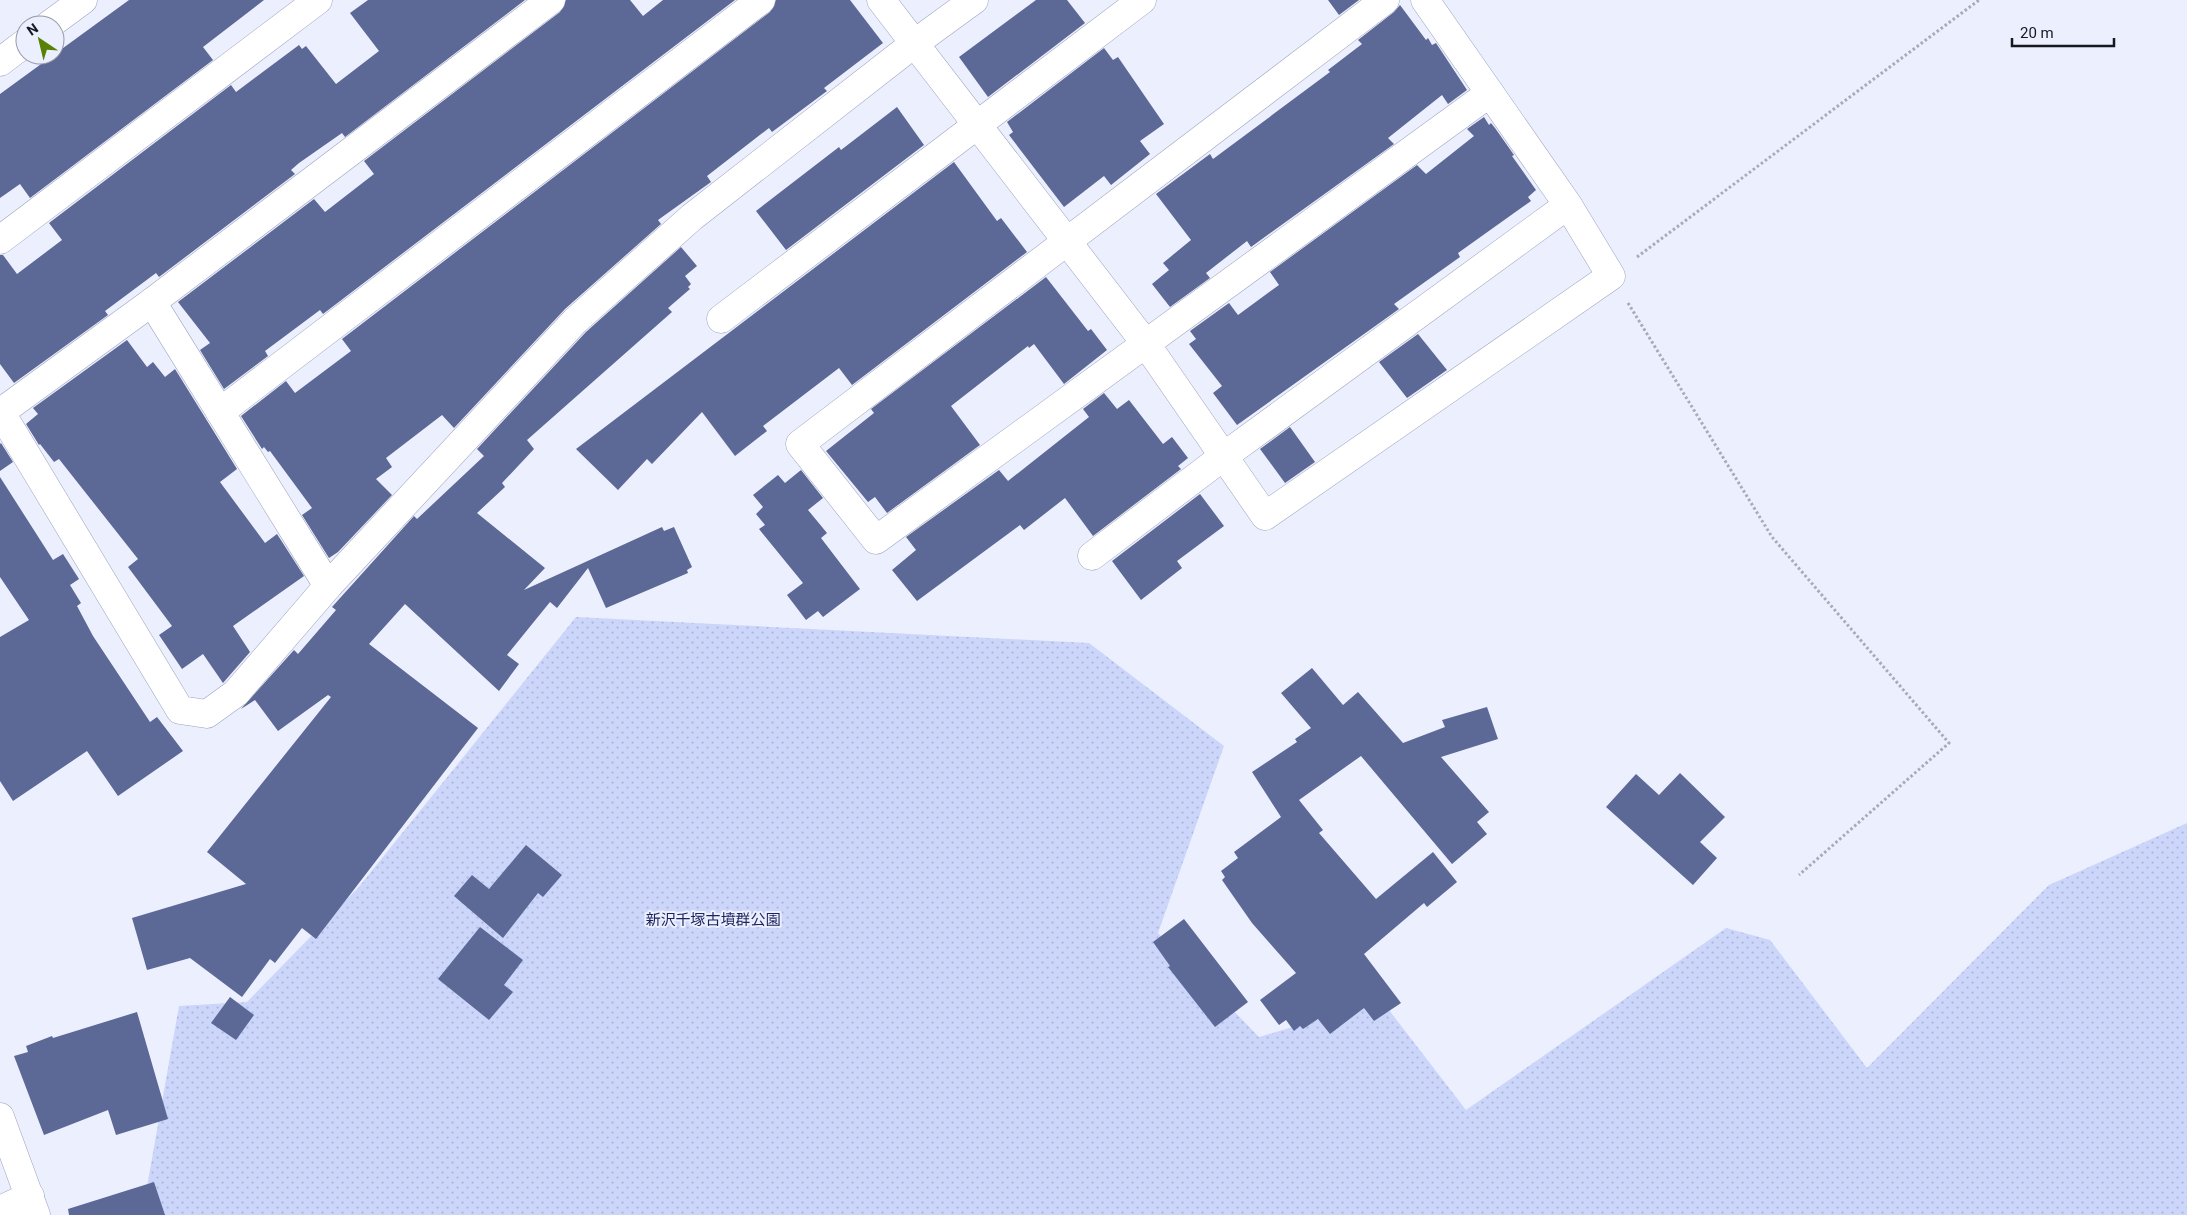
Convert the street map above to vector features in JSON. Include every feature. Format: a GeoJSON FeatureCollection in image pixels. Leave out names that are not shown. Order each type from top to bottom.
{"type":"FeatureCollection","features":[{"type":"Feature","properties":{"kind":"street"},"geometry":{"type":"LineString","coordinates":[[63,15],[83,0]]}},
{"type":"Feature","properties":{"kind":"street"},"geometry":{"type":"LineString","coordinates":[[0,240],[318,0]]}},
{"type":"Feature","properties":{"kind":"street"},"geometry":{"type":"LineString","coordinates":[[551,0],[152,302],[0,411],[180,710],[207,714],[236,693],[328,586],[575,321],[692,218],[915,43],[974,0]]}},
{"type":"Feature","properties":{"kind":"street"},"geometry":{"type":"LineString","coordinates":[[220,412],[761,0]]}},
{"type":"Feature","properties":{"kind":"street"},"geometry":{"type":"LineString","coordinates":[[881,0],[1146,344],[1265,516],[1611,276],[1568,205],[1425,0]]}},
{"type":"Feature","properties":{"kind":"street"},"geometry":{"type":"LineString","coordinates":[[721,319],[976,123],[1142,0]]}},
{"type":"Feature","properties":{"kind":"street"},"geometry":{"type":"LineString","coordinates":[[1385,0],[800,444],[876,540],[1490,93]]}},
{"type":"Feature","properties":{"kind":"street"},"geometry":{"type":"LineString","coordinates":[[0,62],[15,51]]}},
{"type":"Feature","properties":{"kind":"street"},"geometry":{"type":"LineString","coordinates":[[1092,556],[1224,456],[1568,205]]}},
{"type":"Feature","properties":{"kind":"street"},"geometry":{"type":"LineString","coordinates":[[152,302],[328,586]]}},
{"type":"Feature","properties":{"kind":"street"},"geometry":{"type":"LineString","coordinates":[[0,1117],[33,1206],[0,1210]]}},
{"type":"Feature","properties":{"kind":"path"},"geometry":{"type":"LineString","coordinates":[[1800,875],[1949,743],[1772,537],[1611,276],[1979,0]]}},
{"type":"Feature","properties":{"kind":"green space","name":"新沢千塚古墳群公園"},"geometry":{"type":"Polygon","coordinates":[[[576,617],[1089,643],[1224,746],[1158,933],[1259,1037],[1382,1001],[1466,1110],[1726,928],[1770,940],[1867,1068],[2049,885],[2187,823],[2187,1215],[142,1215],[179,1006],[247,1002],[358,888],[576,617]]]}},
{"type":"Feature","properties":{"kind":"building"},"geometry":{"type":"Polygon","coordinates":[[[129,0],[264,0],[203,47],[213,60],[30,198],[20,184],[0,198],[0,94],[40,65],[65,65],[65,47],[129,0]]]}},
{"type":"Feature","properties":{"kind":"building"},"geometry":{"type":"Polygon","coordinates":[[[368,0],[525,0],[345,137],[342,133],[299,163],[291,170],[295,174],[159,277],[156,273],[105,311],[108,315],[14,383],[0,364],[0,255],[3,255],[17,274],[62,240],[49,223],[231,85],[236,92],[299,45],[302,49],[306,46],[336,84],[379,51],[350,13],[368,0]]]}},
{"type":"Feature","properties":{"kind":"building"},"geometry":{"type":"Polygon","coordinates":[[[566,0],[630,0],[643,16],[663,0],[735,0],[323,314],[320,310],[265,351],[268,356],[224,389],[200,350],[210,343],[178,302],[314,199],[325,212],[374,174],[364,161],[560,12],[566,0]]]}},
{"type":"Feature","properties":{"kind":"building"},"geometry":{"type":"Polygon","coordinates":[[[776,0],[850,0],[883,43],[824,88],[827,91],[772,132],[769,128],[707,176],[711,182],[658,220],[661,224],[565,309],[454,428],[442,415],[386,458],[392,467],[376,479],[392,495],[338,552],[329,558],[302,515],[312,508],[270,451],[268,452],[264,447],[262,449],[241,416],[286,381],[295,393],[351,351],[342,339],[770,12],[776,0]]]}},
{"type":"Feature","properties":{"kind":"building"},"geometry":{"type":"Polygon","coordinates":[[[1036,0],[1067,0],[1085,23],[988,97],[959,57],[1036,0]]]}},
{"type":"Feature","properties":{"kind":"building"},"geometry":{"type":"Polygon","coordinates":[[[1328,0],[1359,0],[1339,15],[1328,0]]]}},
{"type":"Feature","properties":{"kind":"building"},"geometry":{"type":"Polygon","coordinates":[[[1400,5],[1426,40],[1428,38],[1432,45],[1436,43],[1467,90],[1448,104],[1442,95],[1388,138],[1394,144],[1251,247],[1247,241],[1206,273],[1210,278],[1170,307],[1152,284],[1169,270],[1163,263],[1191,240],[1156,194],[1210,154],[1213,159],[1330,72],[1328,70],[1362,44],[1358,40],[1394,12],[1400,5]]]}},
{"type":"Feature","properties":{"kind":"building"},"geometry":{"type":"Polygon","coordinates":[[[1104,48],[1113,60],[1118,57],[1164,124],[1140,141],[1150,154],[1111,185],[1104,176],[1064,207],[1009,135],[1013,132],[1007,122],[1104,48]]]}},
{"type":"Feature","properties":{"kind":"building"},"geometry":{"type":"Polygon","coordinates":[[[897,107],[924,145],[786,250],[756,211],[839,147],[841,150],[897,107]]]}},
{"type":"Feature","properties":{"kind":"building"},"geometry":{"type":"Polygon","coordinates":[[[1484,117],[1489,125],[1491,123],[1495,128],[1536,190],[1528,197],[1531,201],[1458,253],[1460,257],[1394,304],[1399,309],[1237,425],[1213,393],[1222,386],[1189,344],[1196,339],[1190,331],[1229,303],[1238,315],[1279,285],[1270,272],[1417,165],[1426,174],[1474,136],[1467,129],[1484,117]]]}},
{"type":"Feature","properties":{"kind":"building"},"geometry":{"type":"Polygon","coordinates":[[[954,162],[997,221],[1001,218],[1027,252],[852,385],[839,368],[763,426],[767,431],[735,456],[702,412],[652,464],[647,459],[618,490],[576,449],[954,162]]]}},
{"type":"Feature","properties":{"kind":"building"},"geometry":{"type":"Polygon","coordinates":[[[681,247],[697,266],[685,276],[691,284],[688,287],[690,289],[668,308],[672,312],[527,440],[534,449],[502,483],[505,487],[477,513],[545,568],[524,590],[662,527],[664,531],[674,527],[692,567],[687,570],[688,573],[606,608],[588,568],[557,608],[550,602],[507,655],[519,664],[499,691],[405,604],[369,644],[478,728],[316,939],[302,928],[275,963],[270,959],[242,997],[190,958],[147,970],[132,918],[246,884],[207,852],[331,697],[328,695],[278,731],[255,700],[241,709],[294,650],[298,654],[336,610],[332,607],[414,516],[417,519],[484,456],[477,449],[586,332],[681,247]]]}},
{"type":"Feature","properties":{"kind":"building"},"geometry":{"type":"Polygon","coordinates":[[[1046,277],[1088,331],[1091,329],[1107,350],[1064,384],[1034,344],[1029,348],[1028,346],[951,406],[980,445],[887,513],[875,497],[868,502],[826,451],[874,413],[871,409],[1046,277]]]}},
{"type":"Feature","properties":{"kind":"building"},"geometry":{"type":"Polygon","coordinates":[[[1418,334],[1447,370],[1407,398],[1379,362],[1418,334]]]}},
{"type":"Feature","properties":{"kind":"building"},"geometry":{"type":"Polygon","coordinates":[[[127,340],[147,367],[153,362],[165,377],[175,369],[237,469],[220,482],[265,543],[277,534],[304,576],[233,626],[250,652],[223,683],[203,654],[182,669],[159,635],[172,626],[128,567],[138,559],[59,459],[54,462],[39,445],[26,424],[38,414],[33,408],[127,340]]]}},
{"type":"Feature","properties":{"kind":"building"},"geometry":{"type":"Polygon","coordinates":[[[1104,393],[1117,409],[1129,400],[1163,444],[1172,437],[1188,458],[1178,466],[1181,469],[1093,536],[1065,498],[1024,530],[1020,525],[917,601],[892,570],[916,550],[906,537],[999,470],[1008,481],[1089,417],[1083,409],[1104,393]]]}},
{"type":"Feature","properties":{"kind":"building"},"geometry":{"type":"Polygon","coordinates":[[[1290,427],[1315,462],[1285,483],[1260,449],[1290,427]]]}},
{"type":"Feature","properties":{"kind":"building"},"geometry":{"type":"Polygon","coordinates":[[[0,444],[13,462],[0,471],[0,444]]]}},
{"type":"Feature","properties":{"kind":"building"},"geometry":{"type":"Polygon","coordinates":[[[801,470],[823,498],[808,510],[827,533],[821,538],[860,589],[823,617],[818,611],[806,620],[787,595],[803,583],[759,529],[765,525],[756,514],[763,507],[753,495],[778,475],[785,483],[801,470]]]}},
{"type":"Feature","properties":{"kind":"building"},"geometry":{"type":"Polygon","coordinates":[[[0,477],[53,560],[63,554],[79,579],[70,585],[81,603],[77,606],[93,636],[150,722],[157,717],[183,751],[118,796],[87,751],[13,801],[0,781],[0,637],[29,620],[0,577],[0,477]]]}},
{"type":"Feature","properties":{"kind":"building"},"geometry":{"type":"Polygon","coordinates":[[[1200,494],[1224,526],[1177,561],[1182,568],[1141,600],[1112,561],[1200,494]]]}},
{"type":"Feature","properties":{"kind":"building"},"geometry":{"type":"Polygon","coordinates":[[[1312,668],[1343,705],[1358,692],[1403,743],[1445,727],[1442,720],[1487,707],[1498,739],[1441,757],[1489,812],[1477,822],[1487,834],[1452,864],[1361,756],[1299,800],[1323,830],[1319,833],[1376,899],[1433,852],[1457,882],[1427,907],[1424,903],[1364,954],[1401,1003],[1374,1021],[1364,1008],[1330,1034],[1318,1019],[1303,1029],[1300,1026],[1294,1031],[1286,1020],[1279,1025],[1260,1000],[1296,973],[1252,923],[1222,880],[1225,877],[1221,871],[1238,858],[1234,852],[1281,817],[1252,772],[1297,742],[1295,739],[1311,728],[1281,693],[1312,668]]]}},
{"type":"Feature","properties":{"kind":"building"},"geometry":{"type":"Polygon","coordinates":[[[1680,773],[1725,817],[1700,842],[1717,858],[1693,885],[1606,807],[1636,774],[1659,795],[1680,773]]]}},
{"type":"Feature","properties":{"kind":"building"},"geometry":{"type":"Polygon","coordinates":[[[526,845],[562,875],[543,897],[538,893],[503,938],[454,896],[472,875],[489,889],[526,845]]]}},
{"type":"Feature","properties":{"kind":"building"},"geometry":{"type":"Polygon","coordinates":[[[1184,919],[1248,1002],[1215,1027],[1168,967],[1170,966],[1153,942],[1184,919]]]}},
{"type":"Feature","properties":{"kind":"building"},"geometry":{"type":"Polygon","coordinates":[[[480,927],[523,960],[504,985],[513,992],[489,1020],[438,979],[480,927]]]}},
{"type":"Feature","properties":{"kind":"building"},"geometry":{"type":"Polygon","coordinates":[[[230,997],[254,1015],[236,1040],[211,1023],[230,997]]]}},
{"type":"Feature","properties":{"kind":"building"},"geometry":{"type":"Polygon","coordinates":[[[137,1012],[168,1119],[116,1135],[108,1110],[44,1135],[14,1056],[28,1052],[26,1046],[52,1036],[53,1038],[137,1012]]]}},
{"type":"Feature","properties":{"kind":"building"},"geometry":{"type":"Polygon","coordinates":[[[154,1182],[165,1215],[69,1215],[68,1209],[154,1182]]]}}]}
